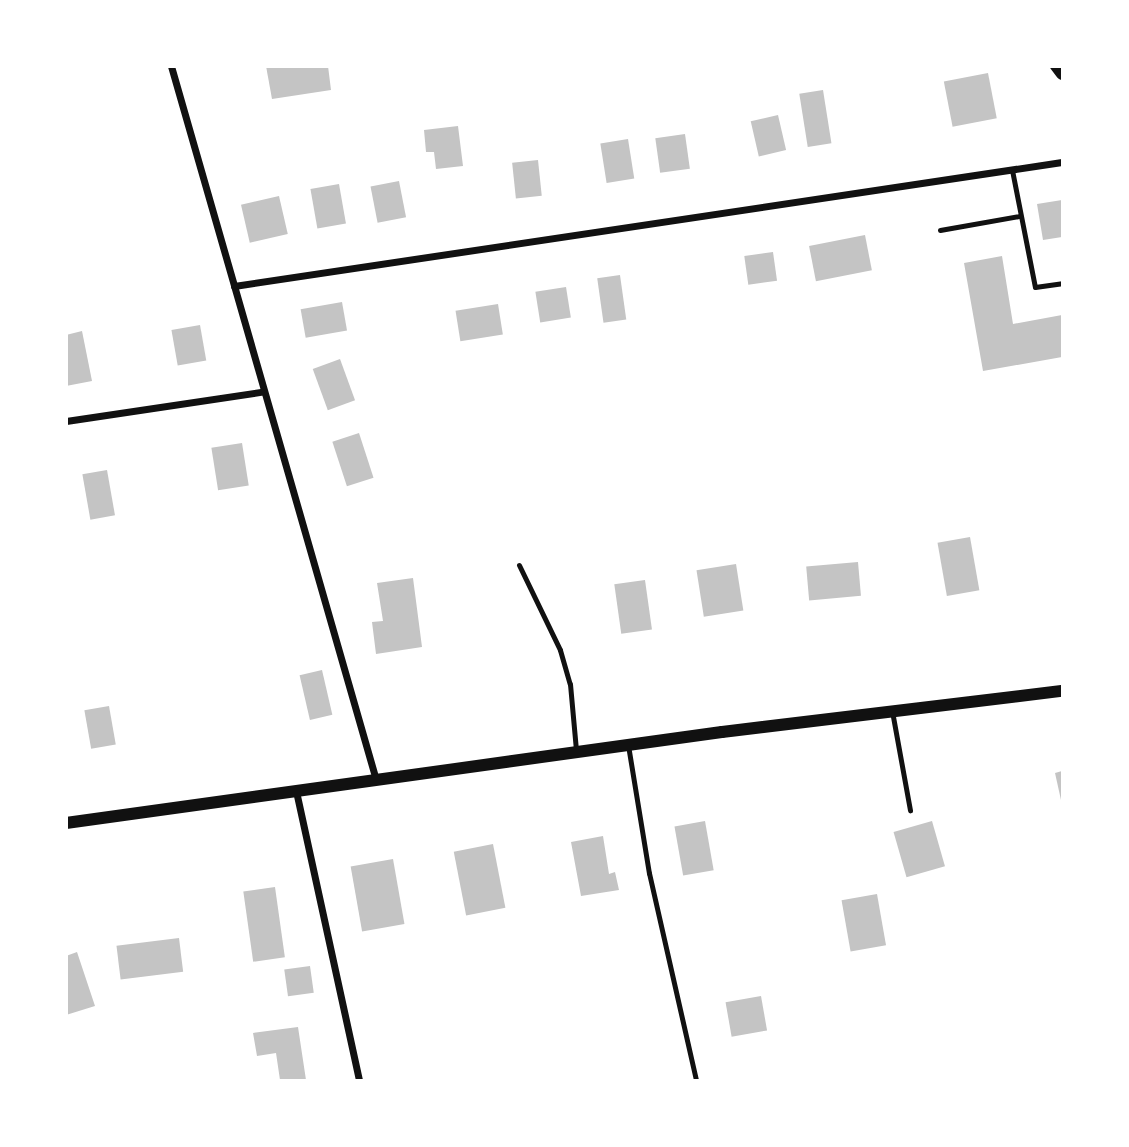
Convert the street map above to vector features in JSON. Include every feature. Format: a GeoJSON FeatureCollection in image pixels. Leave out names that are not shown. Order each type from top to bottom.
{"type":"FeatureCollection","features":[{"type":"Feature","properties":{"kind":"street"},"geometry":{"type":"LineString","coordinates":[[171,66],[234,286],[261,392],[376,780]]}},
{"type":"Feature","properties":{"kind":"street"},"geometry":{"type":"LineString","coordinates":[[1056,66],[1062,74]]}},
{"type":"Feature","properties":{"kind":"street"},"geometry":{"type":"LineString","coordinates":[[234,286],[1062,162]]}},
{"type":"Feature","properties":{"kind":"street"},"geometry":{"type":"LineString","coordinates":[[66,421],[261,392]]}},
{"type":"Feature","properties":{"kind":"street"},"geometry":{"type":"LineString","coordinates":[[66,823],[628,745],[1062,691]]}},
{"type":"Feature","properties":{"kind":"street"},"geometry":{"type":"LineString","coordinates":[[295,790],[359,1080]]}},
{"type":"Feature","properties":{"kind":"lane"},"geometry":{"type":"LineString","coordinates":[[1012,170],[1035,287],[1062,283]]}},
{"type":"Feature","properties":{"kind":"lane"},"geometry":{"type":"LineString","coordinates":[[940,230],[1019,216]]}},
{"type":"Feature","properties":{"kind":"lane"},"geometry":{"type":"LineString","coordinates":[[519,565],[549,625],[570,684],[576,752]]}},
{"type":"Feature","properties":{"kind":"lane"},"geometry":{"type":"LineString","coordinates":[[892,712],[910,810]]}},
{"type":"Feature","properties":{"kind":"lane"},"geometry":{"type":"LineString","coordinates":[[628,745],[649,873],[696,1080]]}},
{"type":"Feature","properties":{"kind":"building"},"geometry":{"type":"Polygon","coordinates":[[[266,66],[328,66],[331,90],[272,99],[266,66]]]}},
{"type":"Feature","properties":{"kind":"building"},"geometry":{"type":"Polygon","coordinates":[[[988,73],[997,118],[953,127],[944,82],[988,73]]]}},
{"type":"Feature","properties":{"kind":"building"},"geometry":{"type":"Polygon","coordinates":[[[823,90],[831,143],[808,147],[799,94],[823,90]]]}},
{"type":"Feature","properties":{"kind":"building"},"geometry":{"type":"Polygon","coordinates":[[[778,115],[786,150],[759,156],[751,121],[778,115]]]}},
{"type":"Feature","properties":{"kind":"building"},"geometry":{"type":"Polygon","coordinates":[[[458,126],[463,166],[436,169],[434,152],[426,152],[424,130],[458,126]]]}},
{"type":"Feature","properties":{"kind":"building"},"geometry":{"type":"Polygon","coordinates":[[[685,134],[690,169],[660,173],[655,138],[685,134]]]}},
{"type":"Feature","properties":{"kind":"building"},"geometry":{"type":"Polygon","coordinates":[[[628,139],[634,179],[607,183],[600,143],[628,139]]]}},
{"type":"Feature","properties":{"kind":"building"},"geometry":{"type":"Polygon","coordinates":[[[538,160],[542,196],[516,199],[512,163],[538,160]]]}},
{"type":"Feature","properties":{"kind":"building"},"geometry":{"type":"Polygon","coordinates":[[[399,181],[406,217],[378,223],[371,187],[399,181]]]}},
{"type":"Feature","properties":{"kind":"building"},"geometry":{"type":"Polygon","coordinates":[[[339,184],[346,223],[317,228],[310,189],[339,184]]]}},
{"type":"Feature","properties":{"kind":"building"},"geometry":{"type":"Polygon","coordinates":[[[279,196],[288,234],[250,243],[241,205],[279,196]]]}},
{"type":"Feature","properties":{"kind":"building"},"geometry":{"type":"Polygon","coordinates":[[[1062,200],[1062,237],[1043,240],[1037,204],[1062,200]]]}},
{"type":"Feature","properties":{"kind":"building"},"geometry":{"type":"Polygon","coordinates":[[[865,235],[872,270],[816,281],[809,246],[865,235]]]}},
{"type":"Feature","properties":{"kind":"building"},"geometry":{"type":"Polygon","coordinates":[[[773,252],[777,281],[748,285],[744,256],[773,252]]]}},
{"type":"Feature","properties":{"kind":"building"},"geometry":{"type":"Polygon","coordinates":[[[1002,256],[1013,324],[1062,315],[1062,357],[983,371],[964,263],[1002,256]]]}},
{"type":"Feature","properties":{"kind":"building"},"geometry":{"type":"Polygon","coordinates":[[[620,275],[626,320],[603,323],[597,278],[620,275]]]}},
{"type":"Feature","properties":{"kind":"building"},"geometry":{"type":"Polygon","coordinates":[[[566,287],[571,318],[540,322],[535,292],[566,287]]]}},
{"type":"Feature","properties":{"kind":"building"},"geometry":{"type":"Polygon","coordinates":[[[342,302],[347,331],[306,338],[301,309],[342,302]]]}},
{"type":"Feature","properties":{"kind":"building"},"geometry":{"type":"Polygon","coordinates":[[[498,304],[503,335],[460,341],[456,311],[498,304]]]}},
{"type":"Feature","properties":{"kind":"building"},"geometry":{"type":"Polygon","coordinates":[[[200,325],[206,360],[178,365],[171,330],[200,325]]]}},
{"type":"Feature","properties":{"kind":"building"},"geometry":{"type":"Polygon","coordinates":[[[82,331],[92,381],[66,386],[66,335],[82,331]]]}},
{"type":"Feature","properties":{"kind":"building"},"geometry":{"type":"Polygon","coordinates":[[[340,359],[355,400],[328,410],[313,369],[340,359]]]}},
{"type":"Feature","properties":{"kind":"building"},"geometry":{"type":"Polygon","coordinates":[[[359,433],[374,478],[347,486],[332,442],[359,433]]]}},
{"type":"Feature","properties":{"kind":"building"},"geometry":{"type":"Polygon","coordinates":[[[242,443],[249,485],[218,490],[211,448],[242,443]]]}},
{"type":"Feature","properties":{"kind":"building"},"geometry":{"type":"Polygon","coordinates":[[[107,470],[115,515],[90,520],[82,474],[107,470]]]}},
{"type":"Feature","properties":{"kind":"building"},"geometry":{"type":"Polygon","coordinates":[[[970,537],[979,590],[947,596],[938,543],[970,537]]]}},
{"type":"Feature","properties":{"kind":"building"},"geometry":{"type":"Polygon","coordinates":[[[858,562],[861,596],[809,600],[806,567],[858,562]]]}},
{"type":"Feature","properties":{"kind":"building"},"geometry":{"type":"Polygon","coordinates":[[[736,564],[743,610],[704,617],[696,570],[736,564]]]}},
{"type":"Feature","properties":{"kind":"building"},"geometry":{"type":"Polygon","coordinates":[[[413,578],[422,647],[376,654],[372,622],[383,621],[377,583],[413,578]]]}},
{"type":"Feature","properties":{"kind":"building"},"geometry":{"type":"Polygon","coordinates":[[[645,580],[652,630],[621,634],[614,584],[645,580]]]}},
{"type":"Feature","properties":{"kind":"building"},"geometry":{"type":"Polygon","coordinates":[[[322,670],[332,715],[310,720],[300,675],[322,670]]]}},
{"type":"Feature","properties":{"kind":"building"},"geometry":{"type":"Polygon","coordinates":[[[109,706],[116,744],[91,749],[84,710],[109,706]]]}},
{"type":"Feature","properties":{"kind":"building"},"geometry":{"type":"Polygon","coordinates":[[[1062,771],[1062,800],[1061,800],[1055,773],[1062,771]]]}},
{"type":"Feature","properties":{"kind":"building"},"geometry":{"type":"Polygon","coordinates":[[[705,821],[714,870],[683,876],[674,826],[705,821]]]}},
{"type":"Feature","properties":{"kind":"building"},"geometry":{"type":"Polygon","coordinates":[[[932,821],[945,866],[907,877],[894,832],[932,821]]]}},
{"type":"Feature","properties":{"kind":"building"},"geometry":{"type":"Polygon","coordinates":[[[603,836],[609,874],[615,872],[619,890],[581,896],[571,842],[603,836]]]}},
{"type":"Feature","properties":{"kind":"building"},"geometry":{"type":"Polygon","coordinates":[[[493,844],[505,908],[466,915],[454,852],[493,844]]]}},
{"type":"Feature","properties":{"kind":"building"},"geometry":{"type":"Polygon","coordinates":[[[393,859],[404,924],[362,931],[351,866],[393,859]]]}},
{"type":"Feature","properties":{"kind":"building"},"geometry":{"type":"Polygon","coordinates":[[[275,887],[285,957],[253,962],[243,891],[275,887]]]}},
{"type":"Feature","properties":{"kind":"building"},"geometry":{"type":"Polygon","coordinates":[[[877,894],[886,945],[851,951],[842,900],[877,894]]]}},
{"type":"Feature","properties":{"kind":"building"},"geometry":{"type":"Polygon","coordinates":[[[179,938],[183,972],[121,979],[116,946],[179,938]]]}},
{"type":"Feature","properties":{"kind":"building"},"geometry":{"type":"Polygon","coordinates":[[[77,952],[95,1006],[66,1015],[66,956],[77,952]]]}},
{"type":"Feature","properties":{"kind":"building"},"geometry":{"type":"Polygon","coordinates":[[[310,966],[314,993],[288,996],[284,970],[310,966]]]}},
{"type":"Feature","properties":{"kind":"building"},"geometry":{"type":"Polygon","coordinates":[[[761,996],[767,1030],[732,1037],[726,1002],[761,996]]]}},
{"type":"Feature","properties":{"kind":"building"},"geometry":{"type":"Polygon","coordinates":[[[298,1027],[306,1080],[280,1080],[276,1053],[257,1056],[253,1033],[298,1027]]]}}]}
